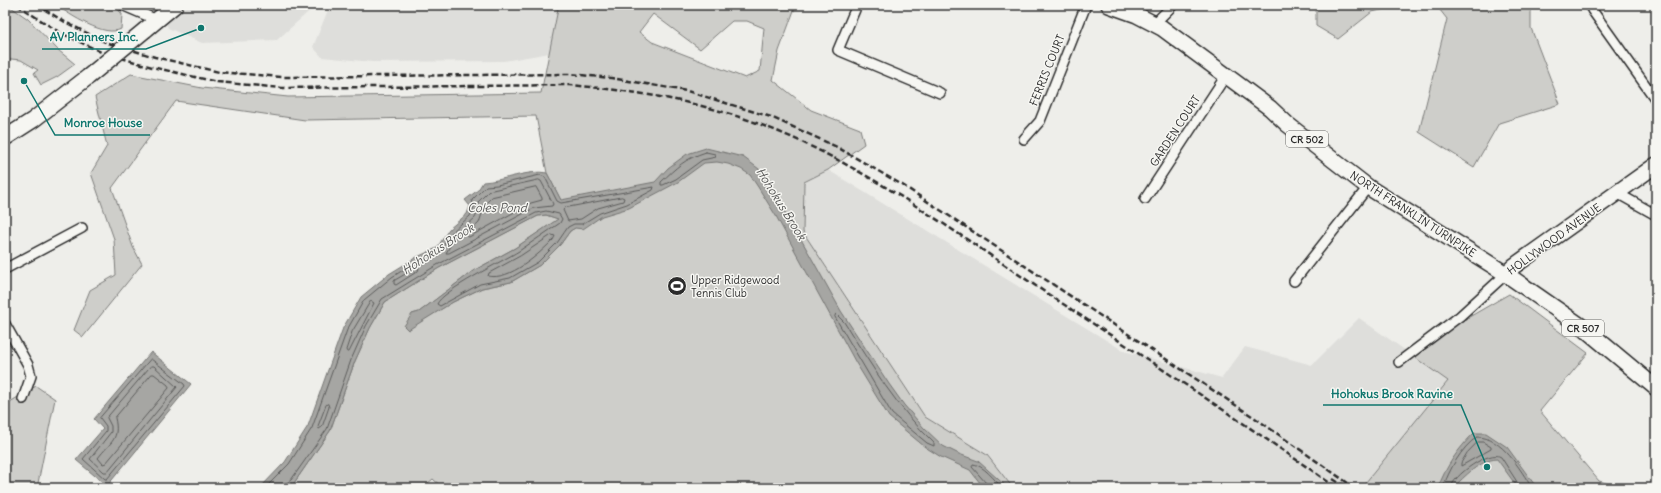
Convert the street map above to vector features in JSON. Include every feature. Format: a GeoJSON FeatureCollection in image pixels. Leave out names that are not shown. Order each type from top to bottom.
{"type":"FeatureCollection","features":[{"type":"Feature","properties":{"kind":"main road"},"geometry":{"type":"LineString","coordinates":[[5,138],[33,120],[88,77],[175,5]]}},
{"type":"Feature","properties":{"kind":"main road","name":"NORTH FRANKLIN TURNPIKE"},"geometry":{"type":"LineString","coordinates":[[1109,5],[1137,15],[1179,40],[1226,77],[1270,108],[1287,124],[1368,187],[1506,274],[1585,329],[1656,388]]}},
{"type":"Feature","properties":{"kind":"main road","name":"HOLLYWOOD AVENUE"},"geometry":{"type":"LineString","coordinates":[[1506,274],[1514,266],[1656,165]]}},
{"type":"Feature","properties":{"kind":"street"},"geometry":{"type":"LineString","coordinates":[[122,5],[157,20]]}},
{"type":"Feature","properties":{"kind":"street"},"geometry":{"type":"LineString","coordinates":[[857,5],[838,50],[940,93]]}},
{"type":"Feature","properties":{"kind":"street","name":"FERRIS COURT"},"geometry":{"type":"LineString","coordinates":[[1024,139],[1040,121],[1086,5]]}},
{"type":"Feature","properties":{"kind":"street"},"geometry":{"type":"LineString","coordinates":[[1154,24],[1173,5]]}},
{"type":"Feature","properties":{"kind":"street"},"geometry":{"type":"LineString","coordinates":[[1592,10],[1656,100]]}},
{"type":"Feature","properties":{"kind":"street","name":"GARDEN COURT"},"geometry":{"type":"LineString","coordinates":[[1144,199],[1226,77]]}},
{"type":"Feature","properties":{"kind":"street"},"geometry":{"type":"LineString","coordinates":[[1294,281],[1368,187]]}},
{"type":"Feature","properties":{"kind":"street"},"geometry":{"type":"LineString","coordinates":[[1617,193],[1656,215]]}},
{"type":"Feature","properties":{"kind":"street"},"geometry":{"type":"LineString","coordinates":[[5,270],[82,228]]}},
{"type":"Feature","properties":{"kind":"street","name":"HOLLYWOOD AVENUE"},"geometry":{"type":"LineString","coordinates":[[1399,362],[1460,316],[1506,274]]}},
{"type":"Feature","properties":{"kind":"street"},"geometry":{"type":"LineString","coordinates":[[5,324],[28,365],[31,376],[23,399]]}},
{"type":"Feature","properties":{"kind":"shaded area"},"geometry":{"type":"Polygon","coordinates":[[[5,5],[8,5],[28,19],[58,50],[75,64],[57,77],[41,85],[34,73],[38,70],[21,60],[11,59],[5,63],[5,5]]]}},
{"type":"Feature","properties":{"kind":"shaded area"},"geometry":{"type":"Polygon","coordinates":[[[56,5],[114,5],[122,14],[121,29],[114,31],[97,28],[78,19],[56,5]]]}},
{"type":"Feature","properties":{"kind":"shaded area"},"geometry":{"type":"Polygon","coordinates":[[[188,5],[316,5],[277,40],[202,43],[168,28],[166,23],[188,5]]]}},
{"type":"Feature","properties":{"kind":"shaded area"},"geometry":{"type":"Polygon","coordinates":[[[330,5],[530,5],[558,9],[550,53],[504,61],[372,62],[322,57],[313,47],[330,5]]]}},
{"type":"Feature","properties":{"kind":"shaded area"},"geometry":{"type":"Polygon","coordinates":[[[536,5],[796,5],[779,51],[773,80],[811,110],[860,129],[864,144],[828,170],[804,182],[803,232],[925,417],[987,455],[1013,488],[443,488],[433,479],[422,488],[286,488],[294,483],[330,431],[355,361],[370,328],[385,302],[439,268],[538,216],[546,215],[559,219],[515,248],[473,271],[419,312],[412,314],[416,324],[453,302],[482,288],[511,282],[540,265],[560,245],[570,231],[575,228],[547,173],[536,116],[305,120],[176,101],[112,188],[133,247],[142,264],[83,337],[74,330],[90,290],[116,275],[114,239],[91,173],[107,146],[95,97],[131,74],[202,88],[288,97],[541,93],[558,9],[536,5]],[[653,14],[639,32],[652,42],[745,78],[760,71],[764,28],[747,21],[732,21],[700,49],[653,14]]]}},
{"type":"Feature","properties":{"kind":"shaded area"},"geometry":{"type":"Polygon","coordinates":[[[1316,5],[1403,5],[1372,12],[1338,39],[1316,26],[1316,5]]]}},
{"type":"Feature","properties":{"kind":"shaded area"},"geometry":{"type":"Polygon","coordinates":[[[1436,5],[1531,5],[1531,28],[1560,104],[1499,123],[1474,167],[1419,132],[1447,19],[1436,5]]]}},
{"type":"Feature","properties":{"kind":"shaded area"},"geometry":{"type":"Polygon","coordinates":[[[828,170],[1124,351],[1222,378],[1245,347],[1312,365],[1359,318],[1449,381],[1366,482],[1365,488],[1013,488],[987,455],[925,417],[803,232],[804,182],[828,170]]]}},
{"type":"Feature","properties":{"kind":"shaded area"},"geometry":{"type":"Polygon","coordinates":[[[1509,294],[1588,353],[1540,411],[1599,481],[1623,488],[1371,488],[1367,485],[1365,488],[1366,482],[1448,381],[1414,357],[1457,324],[1509,294]]]}},
{"type":"Feature","properties":{"kind":"shaded area"},"geometry":{"type":"Polygon","coordinates":[[[36,386],[55,399],[37,488],[5,488],[5,405],[36,386]]]}},
{"type":"Feature","properties":{"kind":"water"},"geometry":{"type":"Polygon","coordinates":[[[706,148],[743,157],[759,169],[797,232],[841,311],[904,405],[924,428],[943,446],[978,461],[1008,488],[984,488],[970,470],[941,457],[925,447],[889,417],[856,363],[776,216],[750,175],[741,169],[717,162],[704,163],[678,182],[629,208],[602,216],[583,229],[575,228],[570,231],[560,245],[540,265],[511,282],[482,288],[453,302],[408,330],[404,326],[412,314],[419,312],[473,271],[515,248],[558,219],[546,215],[538,216],[439,268],[385,302],[370,328],[355,361],[330,431],[294,483],[286,488],[260,488],[285,462],[308,426],[343,328],[361,297],[389,274],[415,258],[437,248],[449,229],[467,214],[470,206],[465,200],[478,190],[483,182],[524,174],[540,172],[547,173],[561,200],[655,182],[668,168],[687,154],[706,148]]]}},
{"type":"Feature","properties":{"kind":"water"},"geometry":{"type":"Polygon","coordinates":[[[151,352],[191,384],[107,486],[76,460],[103,429],[94,419],[151,352]]]}},
{"type":"Feature","properties":{"kind":"water"},"geometry":{"type":"Polygon","coordinates":[[[1474,433],[1486,433],[1507,447],[1537,488],[1518,488],[1497,459],[1479,465],[1453,488],[1438,488],[1453,458],[1474,433]]]}},
{"type":"Feature","properties":{"kind":"railway"},"geometry":{"type":"LineString","coordinates":[[17,5],[59,32],[101,52],[152,67],[217,82],[282,88],[570,85],[645,94],[695,104],[743,118],[767,127],[842,162],[914,204],[1195,391],[1337,488]]}},
{"type":"Feature","properties":{"kind":"railway"},"geometry":{"type":"LineString","coordinates":[[37,5],[65,22],[105,42],[155,57],[219,72],[282,77],[570,74],[611,78],[687,91],[771,117],[837,147],[904,186],[1255,418],[1355,488]]}},
{"type":"Feature","properties":{"kind":"railway"},"geometry":{"type":"LineString","coordinates":[[1333,479],[1347,488]]}},
{"type":"Feature","properties":{"kind":"place","name":"AV Planners Inc."},"geometry":{"type":"Point","coordinates":[201,28]}},
{"type":"Feature","properties":{"kind":"place","name":"Monroe House"},"geometry":{"type":"Point","coordinates":[24,81]}},
{"type":"Feature","properties":{"kind":"place","name":"Upper Ridgewood Tennis Club"},"geometry":{"type":"Point","coordinates":[677,286]}},
{"type":"Feature","properties":{"kind":"place","name":"Hohokus Brook Ravine"},"geometry":{"type":"Point","coordinates":[1487,467]}},
{"type":"Feature","properties":{"kind":"water label","name":"Hohokus Brook"},"geometry":{"type":"Point","coordinates":[781,204]}},
{"type":"Feature","properties":{"kind":"water label","name":"Coles Pond"},"geometry":{"type":"Point","coordinates":[497,208]}},
{"type":"Feature","properties":{"kind":"water label","name":"Hohokus Brook"},"geometry":{"type":"Point","coordinates":[438,249]}}]}
